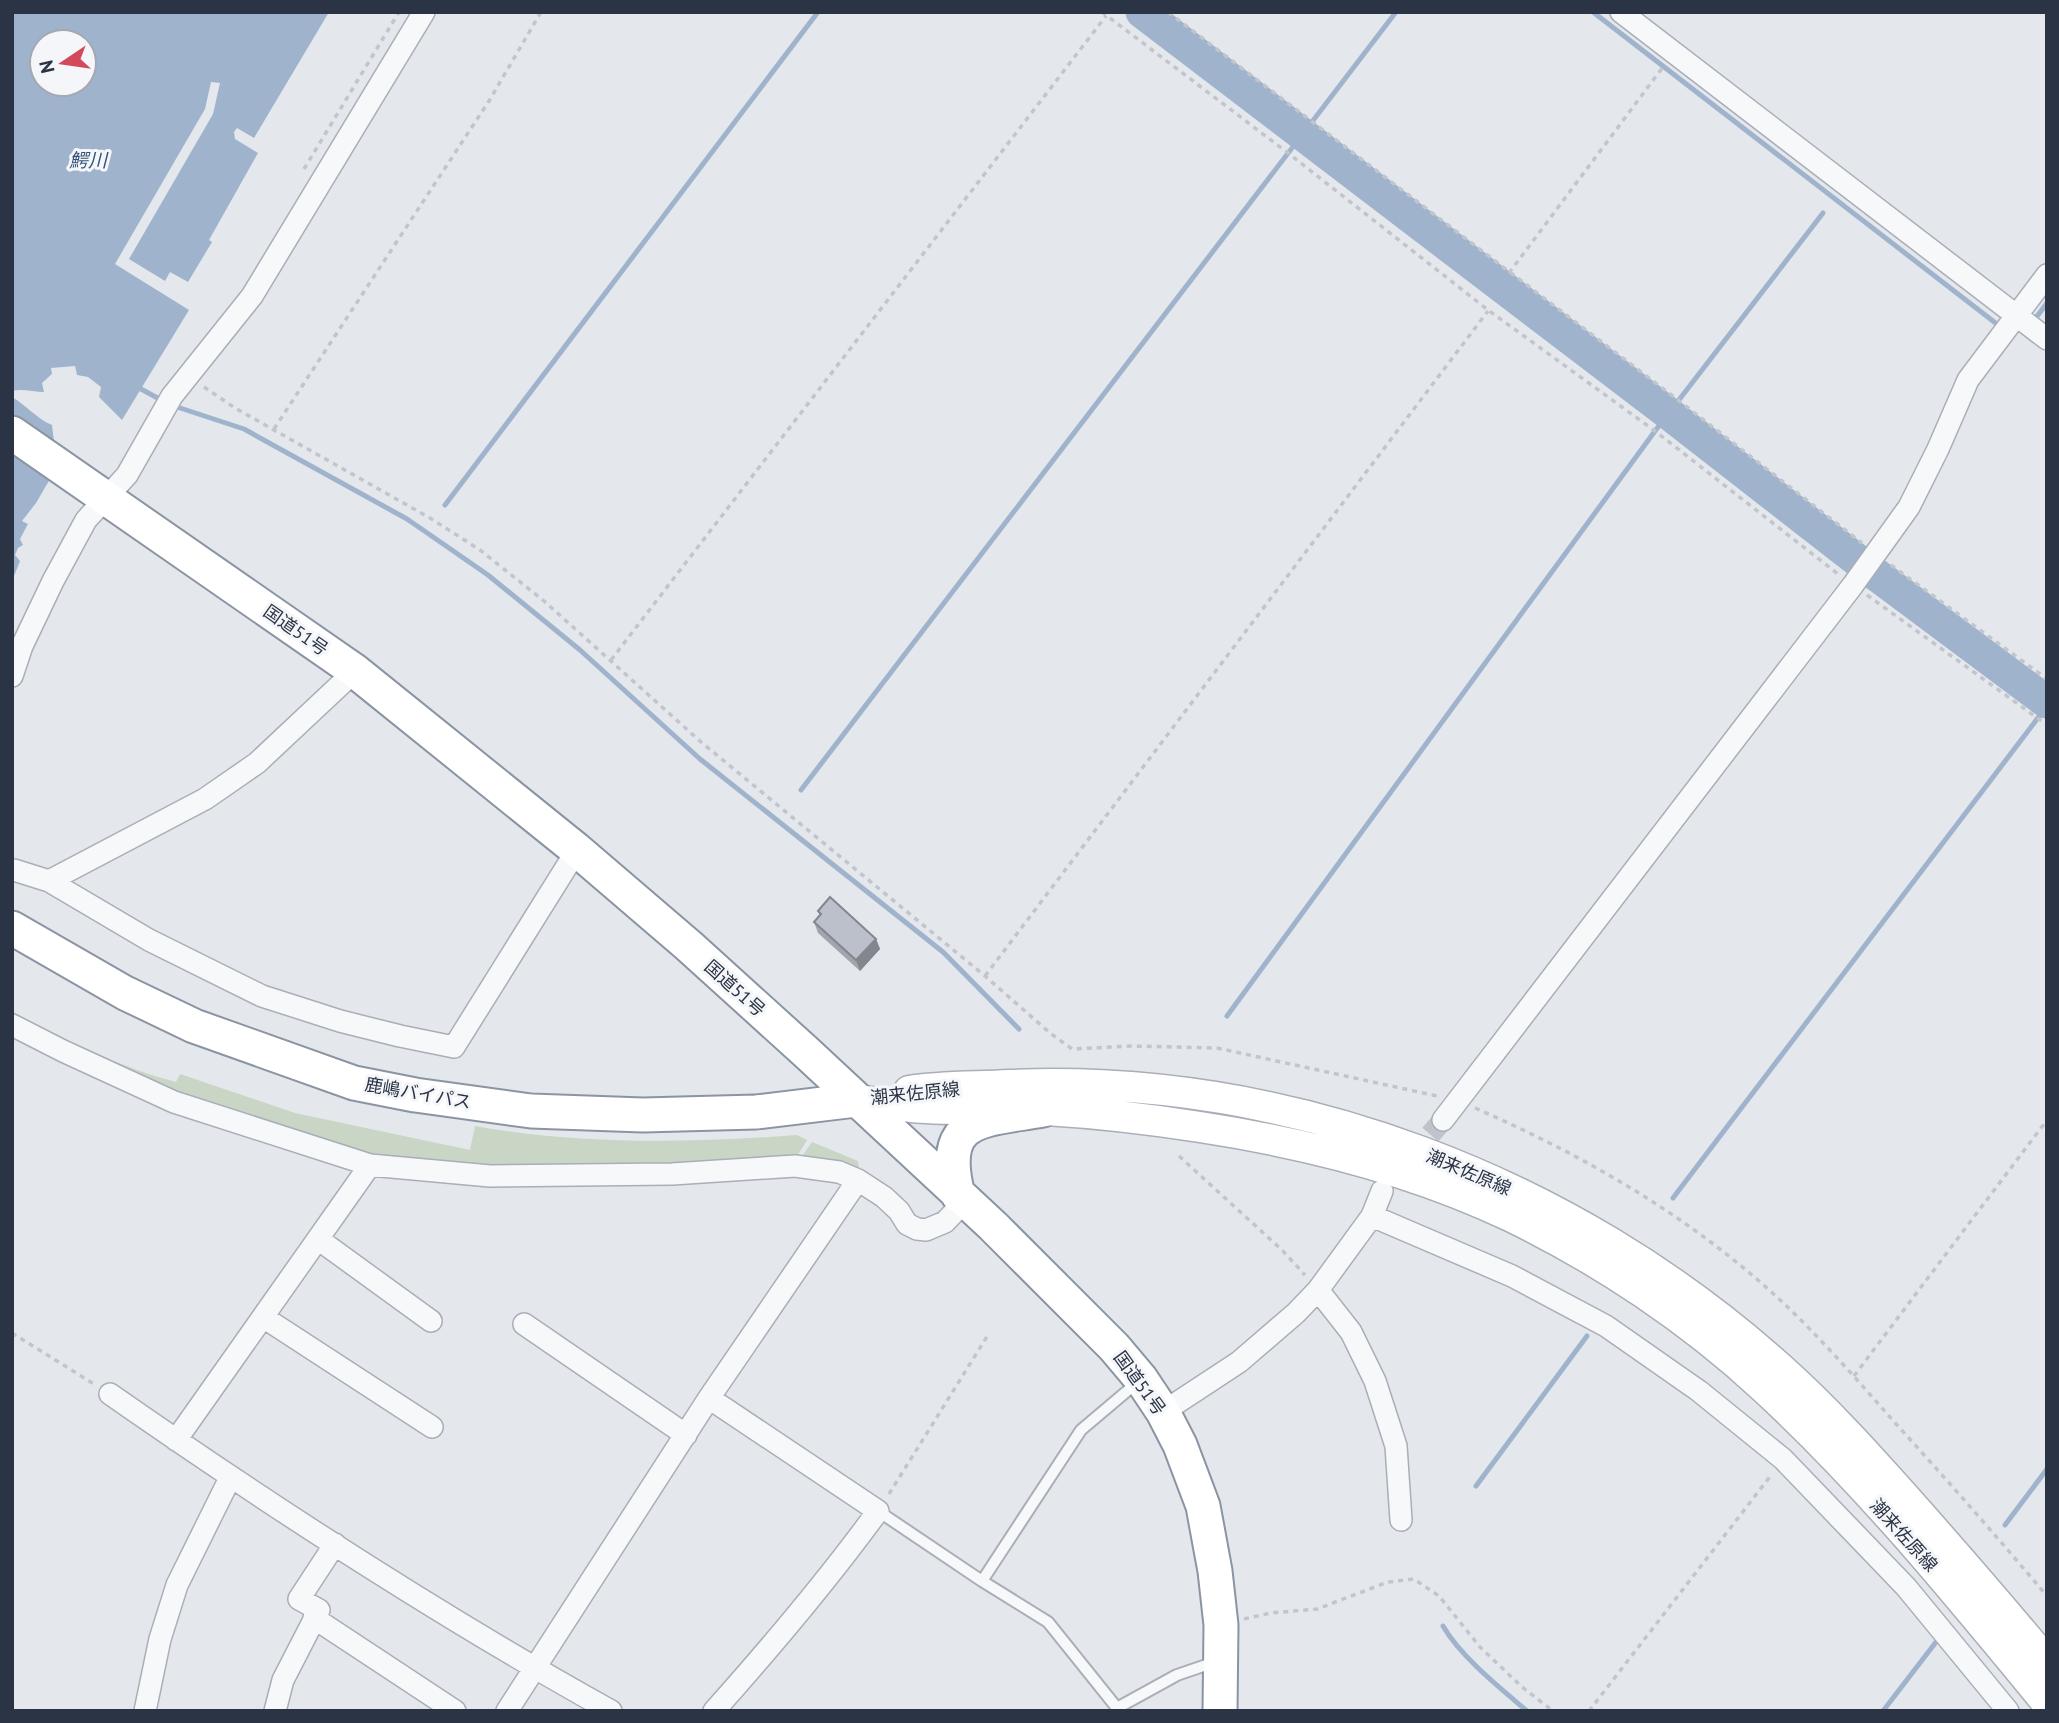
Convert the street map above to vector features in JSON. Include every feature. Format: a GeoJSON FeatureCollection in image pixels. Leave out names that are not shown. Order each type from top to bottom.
{"type":"FeatureCollection","features":[{"type":"Feature","properties":{"kind":"highway","name":"国道51号"},"geometry":{"type":"LineString","coordinates":[[12,433],[355,671],[577,850],[707,963],[856,1100],[1114,1347],[1163,1412],[1180,1445],[1203,1506],[1215,1571],[1221,1625],[1220,1711]]}},
{"type":"Feature","properties":{"kind":"highway","name":"鹿嶋バイパス"},"geometry":{"type":"LineString","coordinates":[[12,928],[125,993],[194,1026],[354,1083],[531,1111],[643,1115],[756,1112],[856,1100]]}},
{"type":"Feature","properties":{"kind":"highway"},"geometry":{"type":"LineString","coordinates":[[961,1198],[951,1159],[958,1136],[967,1128],[1000,1118],[1043,1110]]}},
{"type":"Feature","properties":{"kind":"main road","name":"潮来佐原線"},"geometry":{"type":"LineString","coordinates":[[856,1100],[920,1089],[1048,1084],[1197,1094],[1281,1110],[1356,1129],[1441,1158],[1528,1198],[1610,1242],[1660,1274],[1707,1307],[1780,1367],[1848,1432],[2047,1662]]}},
{"type":"Feature","properties":{"kind":"main road","name":"潮来佐原線"},"geometry":{"type":"LineString","coordinates":[[856,1100],[927,1109],[1043,1110],[1200,1127],[1353,1158],[1431,1184],[1509,1216],[1598,1264],[1691,1328],[1763,1387],[1848,1472],[1971,1611],[2047,1703]]}},
{"type":"Feature","properties":{"kind":"street"},"geometry":{"type":"LineString","coordinates":[[12,676],[22,646],[86,520],[127,475],[172,396],[252,296],[424,12]]}},
{"type":"Feature","properties":{"kind":"street"},"geometry":{"type":"LineString","coordinates":[[1621,12],[2022,328]]}},
{"type":"Feature","properties":{"kind":"street"},"geometry":{"type":"LineString","coordinates":[[1443,1120],[1854,584],[1909,507],[1968,380],[2022,328],[2047,275]]}},
{"type":"Feature","properties":{"kind":"street"},"geometry":{"type":"LineString","coordinates":[[49,881],[205,799],[236,778],[257,763],[355,671]]}},
{"type":"Feature","properties":{"kind":"street"},"geometry":{"type":"LineString","coordinates":[[13,867],[49,881],[149,940],[262,996],[340,1021],[454,1047],[577,850]]}},
{"type":"Feature","properties":{"kind":"street"},"geometry":{"type":"LineString","coordinates":[[12,1025],[174,1102],[370,1165],[490,1176],[672,1174],[795,1166],[839,1172],[858,1180],[884,1197],[899,1211],[907,1224],[926,1230],[945,1222],[961,1198]]}},
{"type":"Feature","properties":{"kind":"street"},"geometry":{"type":"LineString","coordinates":[[176,1440],[370,1165]]}},
{"type":"Feature","properties":{"kind":"street"},"geometry":{"type":"LineString","coordinates":[[507,1711],[709,1398],[858,1180]]}},
{"type":"Feature","properties":{"kind":"street"},"geometry":{"type":"LineString","coordinates":[[1163,1412],[1248,1354],[1296,1313],[1318,1290],[1372,1216],[1382,1191]]}},
{"type":"Feature","properties":{"kind":"street"},"geometry":{"type":"LineString","coordinates":[[1372,1216],[1512,1276],[1606,1326],[1699,1391],[1783,1460],[1906,1587],[2008,1711]]}},
{"type":"Feature","properties":{"kind":"street"},"geometry":{"type":"LineString","coordinates":[[318,1239],[431,1321]]}},
{"type":"Feature","properties":{"kind":"street"},"geometry":{"type":"LineString","coordinates":[[1318,1290],[1351,1332],[1376,1381],[1396,1446],[1401,1520]]}},
{"type":"Feature","properties":{"kind":"street"},"geometry":{"type":"LineString","coordinates":[[263,1317],[432,1427]]}},
{"type":"Feature","properties":{"kind":"street"},"geometry":{"type":"LineString","coordinates":[[524,1324],[685,1435]]}},
{"type":"Feature","properties":{"kind":"street"},"geometry":{"type":"LineString","coordinates":[[110,1394],[230,1478],[535,1669],[611,1711]]}},
{"type":"Feature","properties":{"kind":"street"},"geometry":{"type":"LineString","coordinates":[[709,1398],[878,1511],[835,1571],[714,1711]]}},
{"type":"Feature","properties":{"kind":"street"},"geometry":{"type":"LineString","coordinates":[[145,1711],[160,1639],[177,1585],[230,1478]]}},
{"type":"Feature","properties":{"kind":"street"},"geometry":{"type":"LineString","coordinates":[[275,1711],[283,1680],[319,1609],[299,1599],[335,1544]]}},
{"type":"Feature","properties":{"kind":"street"},"geometry":{"type":"LineString","coordinates":[[314,1618],[455,1711]]}},
{"type":"Feature","properties":{"kind":"lane"},"geometry":{"type":"LineString","coordinates":[[982,1581],[1082,1430],[1141,1380]]}},
{"type":"Feature","properties":{"kind":"lane"},"geometry":{"type":"LineString","coordinates":[[878,1511],[1048,1622],[1117,1707],[1177,1675],[1222,1660]]}},
{"type":"Feature","properties":{"kind":"path"},"geometry":{"type":"LineString","coordinates":[[274,429],[489,101],[541,12]]}},
{"type":"Feature","properties":{"kind":"path"},"geometry":{"type":"LineString","coordinates":[[1168,12],[1678,400],[1874,555],[2047,680]]}},
{"type":"Feature","properties":{"kind":"path"},"geometry":{"type":"LineString","coordinates":[[611,660],[1104,14],[1288,153],[1488,310],[1655,431],[1854,584],[2047,725]]}},
{"type":"Feature","properties":{"kind":"path"},"geometry":{"type":"LineString","coordinates":[[1509,273],[1659,72]]}},
{"type":"Feature","properties":{"kind":"path"},"geometry":{"type":"LineString","coordinates":[[985,976],[1488,310]]}},
{"type":"Feature","properties":{"kind":"path"},"geometry":{"type":"LineString","coordinates":[[188,376],[214,395],[418,511],[480,550],[544,601],[701,742],[1072,1049],[1131,1046],[1217,1048],[1459,1101],[1537,1135],[1605,1171],[1655,1202],[1778,1297],[1854,1376],[2047,1596]]}},
{"type":"Feature","properties":{"kind":"path"},"geometry":{"type":"LineString","coordinates":[[1854,1376],[2047,1120]]}},
{"type":"Feature","properties":{"kind":"path"},"geometry":{"type":"LineString","coordinates":[[1179,1157],[1282,1250],[1318,1290]]}},
{"type":"Feature","properties":{"kind":"path"},"geometry":{"type":"LineString","coordinates":[[12,1333],[110,1394]]}},
{"type":"Feature","properties":{"kind":"path"},"geometry":{"type":"LineString","coordinates":[[878,1511],[988,1335]]}},
{"type":"Feature","properties":{"kind":"path"},"geometry":{"type":"LineString","coordinates":[[1589,1711],[1783,1460]]}},
{"type":"Feature","properties":{"kind":"path"},"geometry":{"type":"LineString","coordinates":[[1221,1625],[1271,1613],[1317,1609],[1388,1582],[1414,1579],[1438,1596],[1480,1647],[1522,1687],[1553,1711]]}},
{"type":"Feature","properties":{"kind":"green space"},"geometry":{"type":"Polygon","coordinates":[[[12,1011],[92,1052],[154,1076],[176,1082],[180,1074],[295,1113],[470,1150],[475,1126],[555,1137],[636,1141],[797,1135],[807,1140],[796,1158],[576,1173],[398,1160],[364,1153],[203,1107],[12,1016],[12,1011]]]}},
{"type":"Feature","properties":{"kind":"green space"},"geometry":{"type":"Polygon","coordinates":[[[812,1142],[858,1161],[859,1170],[835,1161],[800,1159],[812,1142]]]}},
{"type":"Feature","properties":{"kind":"water","name":"鰐川"},"geometry":{"type":"Polygon","coordinates":[[[12,12],[329,12],[254,138],[237,128],[234,132],[235,139],[258,153],[188,282],[170,272],[165,281],[129,259],[213,114],[220,83],[211,82],[205,109],[115,264],[189,310],[122,420],[99,397],[101,387],[88,377],[77,375],[75,366],[51,368],[52,374],[42,383],[44,392],[12,391],[12,12]]]}},
{"type":"Feature","properties":{"kind":"water"},"geometry":{"type":"Polygon","coordinates":[[[12,397],[52,425],[57,467],[22,521],[28,524],[20,539],[23,545],[15,555],[20,561],[12,581],[12,397]]]}},
{"type":"Feature","properties":{"kind":"building"},"geometry":{"type":"Polygon","coordinates":[[[830,897],[876,939],[856,960],[814,922],[821,914],[818,911],[830,897]]]}},
{"type":"Feature","properties":{"kind":"waterway"},"geometry":{"type":"LineString","coordinates":[[445,505],[818,12]]}},
{"type":"Feature","properties":{"kind":"waterway"},"geometry":{"type":"LineString","coordinates":[[1142,12],[1866,567],[2047,702]]}},
{"type":"Feature","properties":{"kind":"waterway"},"geometry":{"type":"LineString","coordinates":[[801,790],[1396,12]]}},
{"type":"Feature","properties":{"kind":"waterway"},"geometry":{"type":"LineString","coordinates":[[1593,12],[2002,328]]}},
{"type":"Feature","properties":{"kind":"waterway"},"geometry":{"type":"LineString","coordinates":[[1227,1016],[1655,431],[1823,213]]}},
{"type":"Feature","properties":{"kind":"waterway"},"geometry":{"type":"LineString","coordinates":[[2032,323],[2047,303]]}},
{"type":"Feature","properties":{"kind":"waterway"},"geometry":{"type":"LineString","coordinates":[[141,389],[163,401]]}},
{"type":"Feature","properties":{"kind":"waterway"},"geometry":{"type":"LineString","coordinates":[[171,405],[244,429],[407,519],[488,575],[580,650],[700,759],[943,952],[1019,1029]]}},
{"type":"Feature","properties":{"kind":"waterway"},"geometry":{"type":"LineString","coordinates":[[1673,1198],[2047,706]]}},
{"type":"Feature","properties":{"kind":"waterway"},"geometry":{"type":"LineString","coordinates":[[1476,1486],[1587,1336]]}},
{"type":"Feature","properties":{"kind":"waterway"},"geometry":{"type":"LineString","coordinates":[[2005,1525],[2047,1469]]}},
{"type":"Feature","properties":{"kind":"waterway"},"geometry":{"type":"LineString","coordinates":[[1443,1626],[1470,1660],[1527,1711]]}},
{"type":"Feature","properties":{"kind":"waterway"},"geometry":{"type":"LineString","coordinates":[[1883,1711],[1936,1642]]}},
{"type":"Feature","properties":{"kind":"tunnel"},"geometry":{"type":"LineString","coordinates":[[1410,1158],[1443,1120]]}}]}
